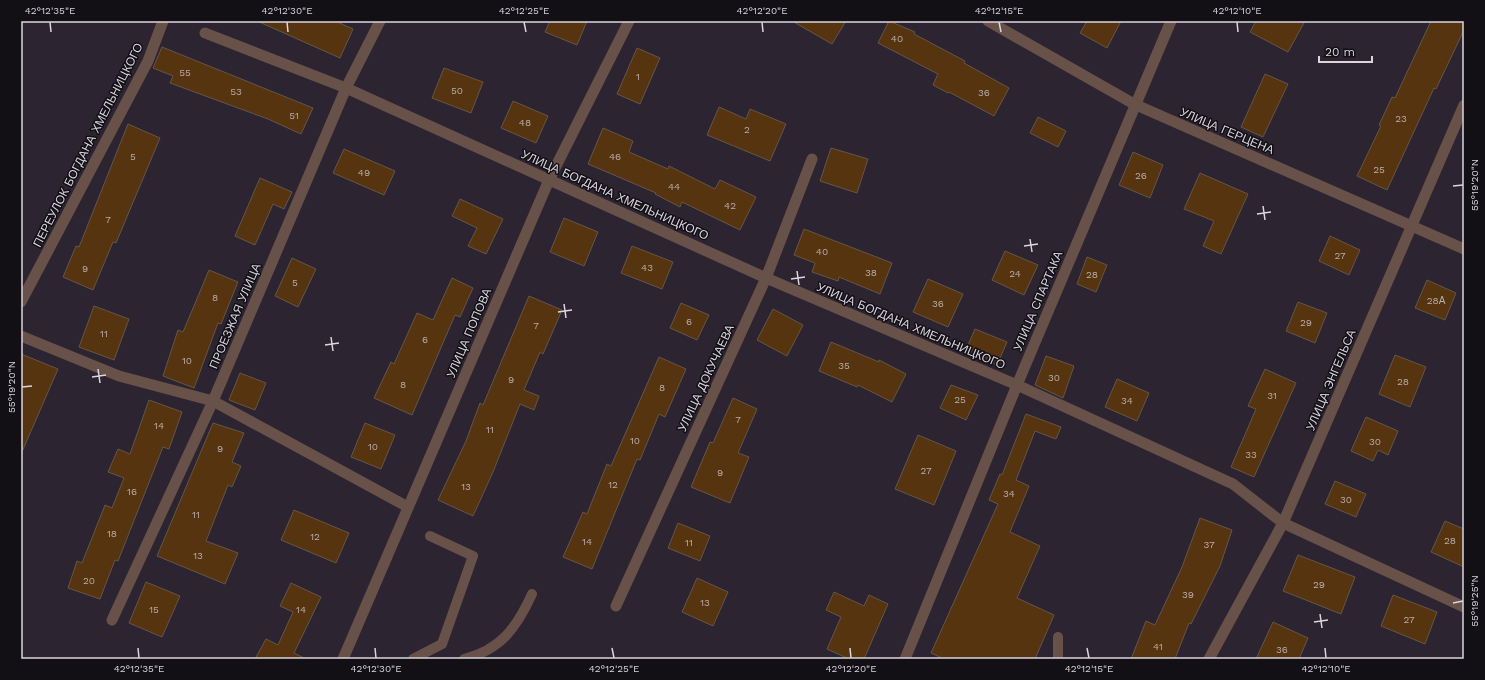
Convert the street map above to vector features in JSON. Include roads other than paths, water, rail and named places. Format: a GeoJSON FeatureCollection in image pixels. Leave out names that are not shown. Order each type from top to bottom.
{"type":"FeatureCollection","features":[{"type":"Feature","properties":{"kind":"street","name":"ПЕРЕУЛОК БОГДАНА ХМЕЛЬНИЦКОГО"},"geometry":{"type":"LineString","coordinates":[[21,302],[148,61],[163,21]]}},
{"type":"Feature","properties":{"kind":"street","name":"ПРОЕЗЖАЯ УЛИЦА"},"geometry":{"type":"LineString","coordinates":[[112,620],[213,401],[346,88],[380,21]]}},
{"type":"Feature","properties":{"kind":"street","name":"УЛИЦА ПОПОВА"},"geometry":{"type":"LineString","coordinates":[[343,659],[549,180],[629,21]]}},
{"type":"Feature","properties":{"kind":"street","name":"УЛИЦА ГЕРЦЕНА"},"geometry":{"type":"LineString","coordinates":[[988,21],[1134,104],[1464,249]]}},
{"type":"Feature","properties":{"kind":"street","name":"УЛИЦА СПАРТАКА"},"geometry":{"type":"LineString","coordinates":[[905,659],[1134,104],[1171,21]]}},
{"type":"Feature","properties":{"kind":"street","name":"УЛИЦА БОГДАНА ХМЕЛЬНИЦКОГО"},"geometry":{"type":"LineString","coordinates":[[205,33],[346,88],[766,278],[1017,385],[1233,484],[1283,523],[1464,607]]}},
{"type":"Feature","properties":{"kind":"street","name":"УЛИЦА ЭНГЕЛЬСА"},"geometry":{"type":"LineString","coordinates":[[1209,659],[1283,523],[1464,105]]}},
{"type":"Feature","properties":{"kind":"street","name":"УЛИЦА ДОКУЧАЕВА"},"geometry":{"type":"LineString","coordinates":[[616,606],[766,278],[812,159]]}},
{"type":"Feature","properties":{"kind":"street"},"geometry":{"type":"LineString","coordinates":[[21,336],[119,376],[213,401],[408,506]]}},
{"type":"Feature","properties":{"kind":"lane"},"geometry":{"type":"LineString","coordinates":[[413,659],[442,644],[473,556],[430,536]]}},
{"type":"Feature","properties":{"kind":"lane"},"geometry":{"type":"LineString","coordinates":[[464,659],[479,655],[506,638],[521,617],[532,594]]}},
{"type":"Feature","properties":{"kind":"lane"},"geometry":{"type":"LineString","coordinates":[[1058,637],[1058,659]]}}]}
